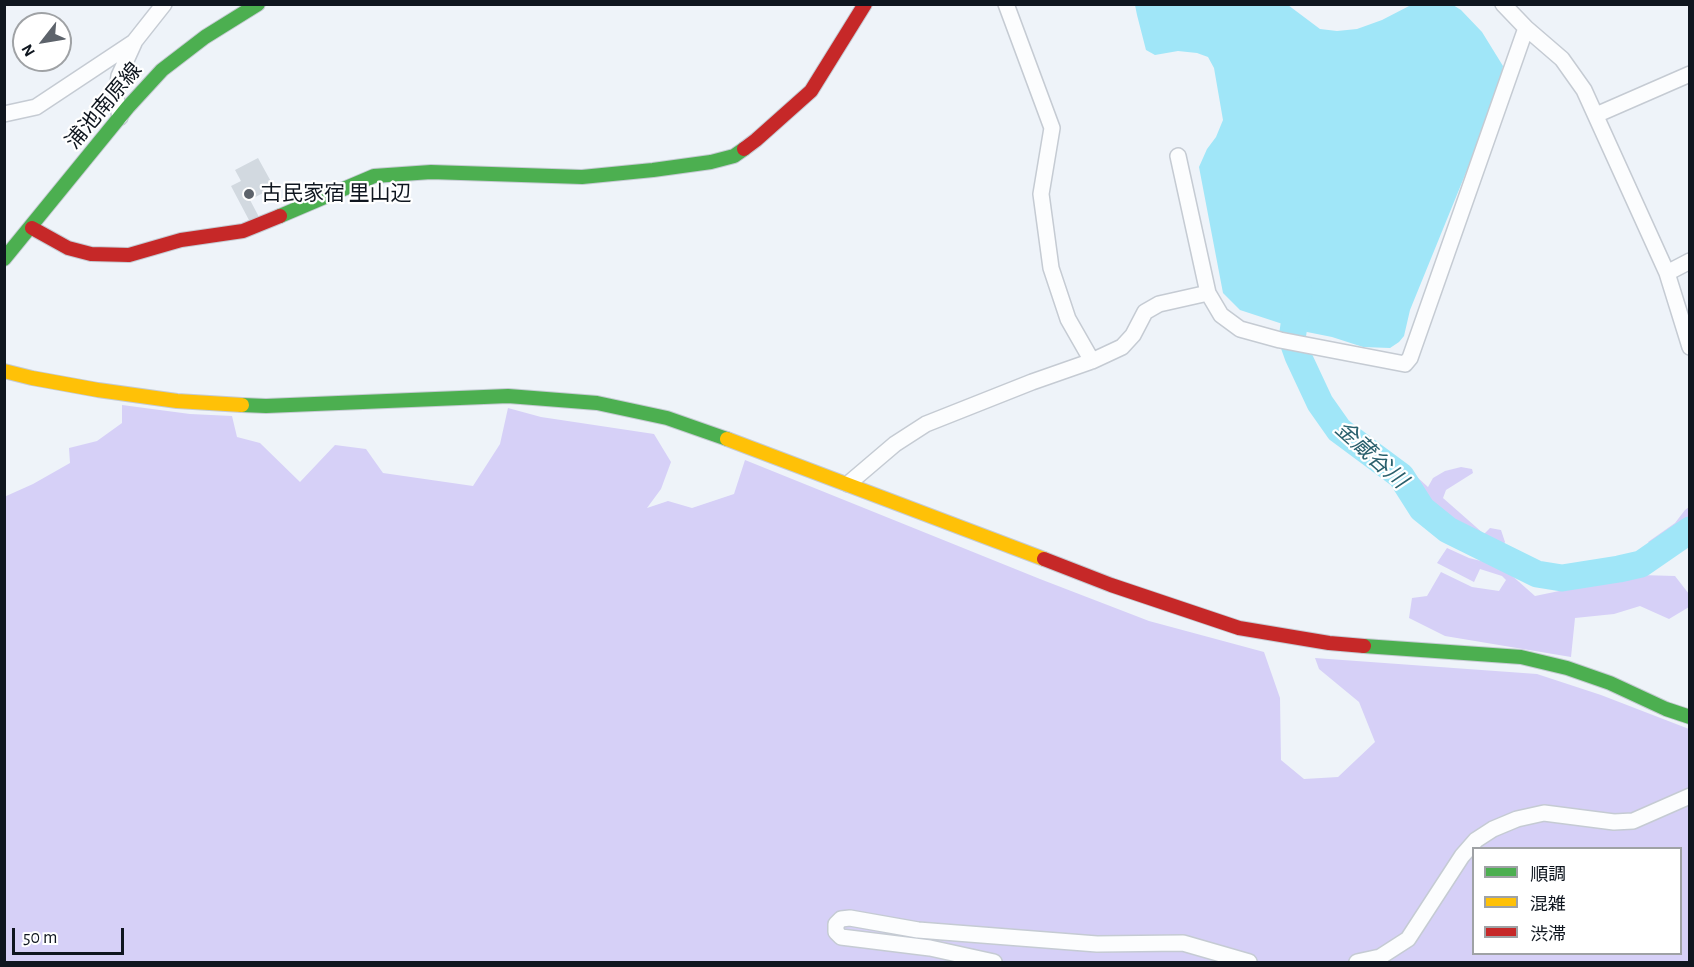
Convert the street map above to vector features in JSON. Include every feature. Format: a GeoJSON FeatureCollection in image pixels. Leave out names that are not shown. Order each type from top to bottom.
{"type":"FeatureCollection","features":[{"type":"Feature","properties":{"kind":"street"},"geometry":{"type":"LineString","coordinates":[[120,117],[116,98],[119,76],[134,42],[164,4]]}},
{"type":"Feature","properties":{"kind":"street"},"geometry":{"type":"LineString","coordinates":[[32,228],[68,248],[91,254],[129,255],[181,240],[243,231],[374,176],[431,172],[582,177],[711,162],[734,156],[756,140],[811,91],[866,4]]}},
{"type":"Feature","properties":{"kind":"street"},"geometry":{"type":"LineString","coordinates":[[1006,4],[1052,128],[1041,194],[1051,268],[1068,319],[1092,362]]}},
{"type":"Feature","properties":{"kind":"street"},"geometry":{"type":"LineString","coordinates":[[1503,4],[1526,28],[1562,59],[1584,90],[1667,273],[1689,347]]}},
{"type":"Feature","properties":{"kind":"street","name":"浦池南原線"},"geometry":{"type":"LineString","coordinates":[[4,259],[32,228],[120,117],[162,70],[205,37],[252,6]]}},
{"type":"Feature","properties":{"kind":"street"},"geometry":{"type":"LineString","coordinates":[[1178,156],[1208,293],[1221,315],[1240,329],[1280,340],[1405,364],[1410,358],[1526,28]]}},
{"type":"Feature","properties":{"kind":"street"},"geometry":{"type":"LineString","coordinates":[[4,114],[36,106],[134,42]]}},
{"type":"Feature","properties":{"kind":"street"},"geometry":{"type":"LineString","coordinates":[[1596,116],[1689,74]]}},
{"type":"Feature","properties":{"kind":"street"},"geometry":{"type":"LineString","coordinates":[[1667,273],[1689,261]]}},
{"type":"Feature","properties":{"kind":"street"},"geometry":{"type":"LineString","coordinates":[[848,484],[895,444],[926,424],[1032,382],[1092,362],[1122,347],[1145,312],[1159,304],[1208,293]]}},
{"type":"Feature","properties":{"kind":"street"},"geometry":{"type":"LineString","coordinates":[[4,371],[32,378],[143,396],[266,406],[508,396],[597,403],[667,418],[765,452],[1111,585],[1239,628],[1329,643],[1521,657],[1568,668],[1610,683],[1689,717]]}},
{"type":"Feature","properties":{"kind":"street"},"geometry":{"type":"LineString","coordinates":[[1357,963],[1380,957],[1407,939],[1462,856],[1476,840],[1493,829],[1517,819],[1544,813],[1614,822],[1633,821],[1689,796]]}},
{"type":"Feature","properties":{"kind":"street"},"geometry":{"type":"LineString","coordinates":[[994,963],[930,948],[841,938],[836,932],[836,924],[840,919],[850,918],[918,930],[1097,944],[1183,943],[1249,963]]}},
{"type":"Feature","properties":{"kind":"shaded area"},"geometry":{"type":"Polygon","coordinates":[[[122,405],[190,414],[232,416],[237,437],[260,443],[300,482],[335,445],[366,449],[383,473],[473,486],[500,444],[508,408],[541,417],[654,434],[671,462],[661,489],[647,508],[668,501],[692,508],[734,494],[745,460],[1149,621],[1264,652],[1280,698],[1281,760],[1304,779],[1338,777],[1375,742],[1359,702],[1319,669],[1315,658],[1537,674],[1601,695],[1689,729],[1689,962],[5,962],[4,497],[70,463],[69,448],[97,441],[122,423],[122,405]]]}},
{"type":"Feature","properties":{"kind":"shaded area"},"geometry":{"type":"Polygon","coordinates":[[[1389,460],[1403,464],[1428,487],[1433,478],[1445,471],[1461,467],[1472,469],[1473,473],[1446,490],[1443,498],[1484,534],[1490,528],[1501,530],[1505,542],[1501,550],[1448,524],[1427,505],[1407,475],[1389,460]]]}},
{"type":"Feature","properties":{"kind":"shaded area"},"geometry":{"type":"Polygon","coordinates":[[[1689,507],[1689,524],[1654,549],[1648,542],[1675,523],[1689,507]]]}},
{"type":"Feature","properties":{"kind":"shaded area"},"geometry":{"type":"Polygon","coordinates":[[[1447,548],[1469,558],[1501,566],[1535,596],[1564,590],[1581,580],[1640,575],[1675,576],[1689,594],[1689,607],[1669,619],[1640,606],[1614,614],[1575,618],[1571,657],[1445,636],[1409,618],[1412,598],[1427,596],[1441,572],[1472,587],[1499,591],[1506,580],[1502,576],[1480,569],[1474,582],[1437,563],[1447,548]]]}},
{"type":"Feature","properties":{"kind":"water"},"geometry":{"type":"Polygon","coordinates":[[[1135,5],[1288,5],[1320,29],[1337,31],[1357,29],[1382,20],[1411,5],[1453,5],[1482,32],[1503,66],[1500,89],[1410,310],[1404,336],[1399,342],[1390,348],[1363,347],[1307,332],[1240,310],[1223,293],[1199,167],[1223,120],[1214,68],[1208,57],[1197,53],[1178,51],[1155,55],[1146,50],[1135,5]]]}},
{"type":"Feature","properties":{"kind":"building","name":"古民家宿 里山辺"},"geometry":{"type":"Polygon","coordinates":[[[258,158],[274,187],[250,200],[259,217],[250,222],[231,186],[241,181],[235,170],[258,158]]]}},
{"type":"Feature","properties":{"kind":"waterway","name":"金蔵谷川"},"geometry":{"type":"LineString","coordinates":[[1299,291],[1292,339],[1320,403],[1339,430],[1401,476],[1422,509],[1448,530],[1537,574],[1562,578],[1641,564],[1690,530]]}},
{"type":"Feature","properties":{"kind":"traffic: fast"},"geometry":{"type":"LineString","coordinates":[[4,259],[128,107],[162,70],[205,37],[258,4]]}},
{"type":"Feature","properties":{"kind":"traffic: fast"},"geometry":{"type":"LineString","coordinates":[[280,216],[374,176],[431,172],[582,177],[711,162],[734,156],[744,149]]}},
{"type":"Feature","properties":{"kind":"traffic: fast"},"geometry":{"type":"LineString","coordinates":[[242,405],[266,406],[508,396],[597,403],[667,418],[727,439]]}},
{"type":"Feature","properties":{"kind":"traffic: fast"},"geometry":{"type":"LineString","coordinates":[[1364,646],[1521,657],[1567,668],[1610,683],[1666,709],[1690,717]]}},
{"type":"Feature","properties":{"kind":"traffic: slow"},"geometry":{"type":"LineString","coordinates":[[4,371],[98,390],[177,401],[242,405]]}},
{"type":"Feature","properties":{"kind":"traffic: slow"},"geometry":{"type":"LineString","coordinates":[[727,439],[1044,559]]}},
{"type":"Feature","properties":{"kind":"traffic: jam"},"geometry":{"type":"LineString","coordinates":[[744,149],[811,91],[865,4]]}},
{"type":"Feature","properties":{"kind":"traffic: jam"},"geometry":{"type":"LineString","coordinates":[[32,228],[68,248],[91,254],[129,255],[181,240],[243,231],[280,216]]}},
{"type":"Feature","properties":{"kind":"traffic: jam"},"geometry":{"type":"LineString","coordinates":[[1044,559],[1111,585],[1239,628],[1329,643],[1364,646]]}},
{"type":"Feature","properties":{"kind":"place","name":"古民家宿 里山辺"},"geometry":{"type":"Point","coordinates":[249,194]}}]}
